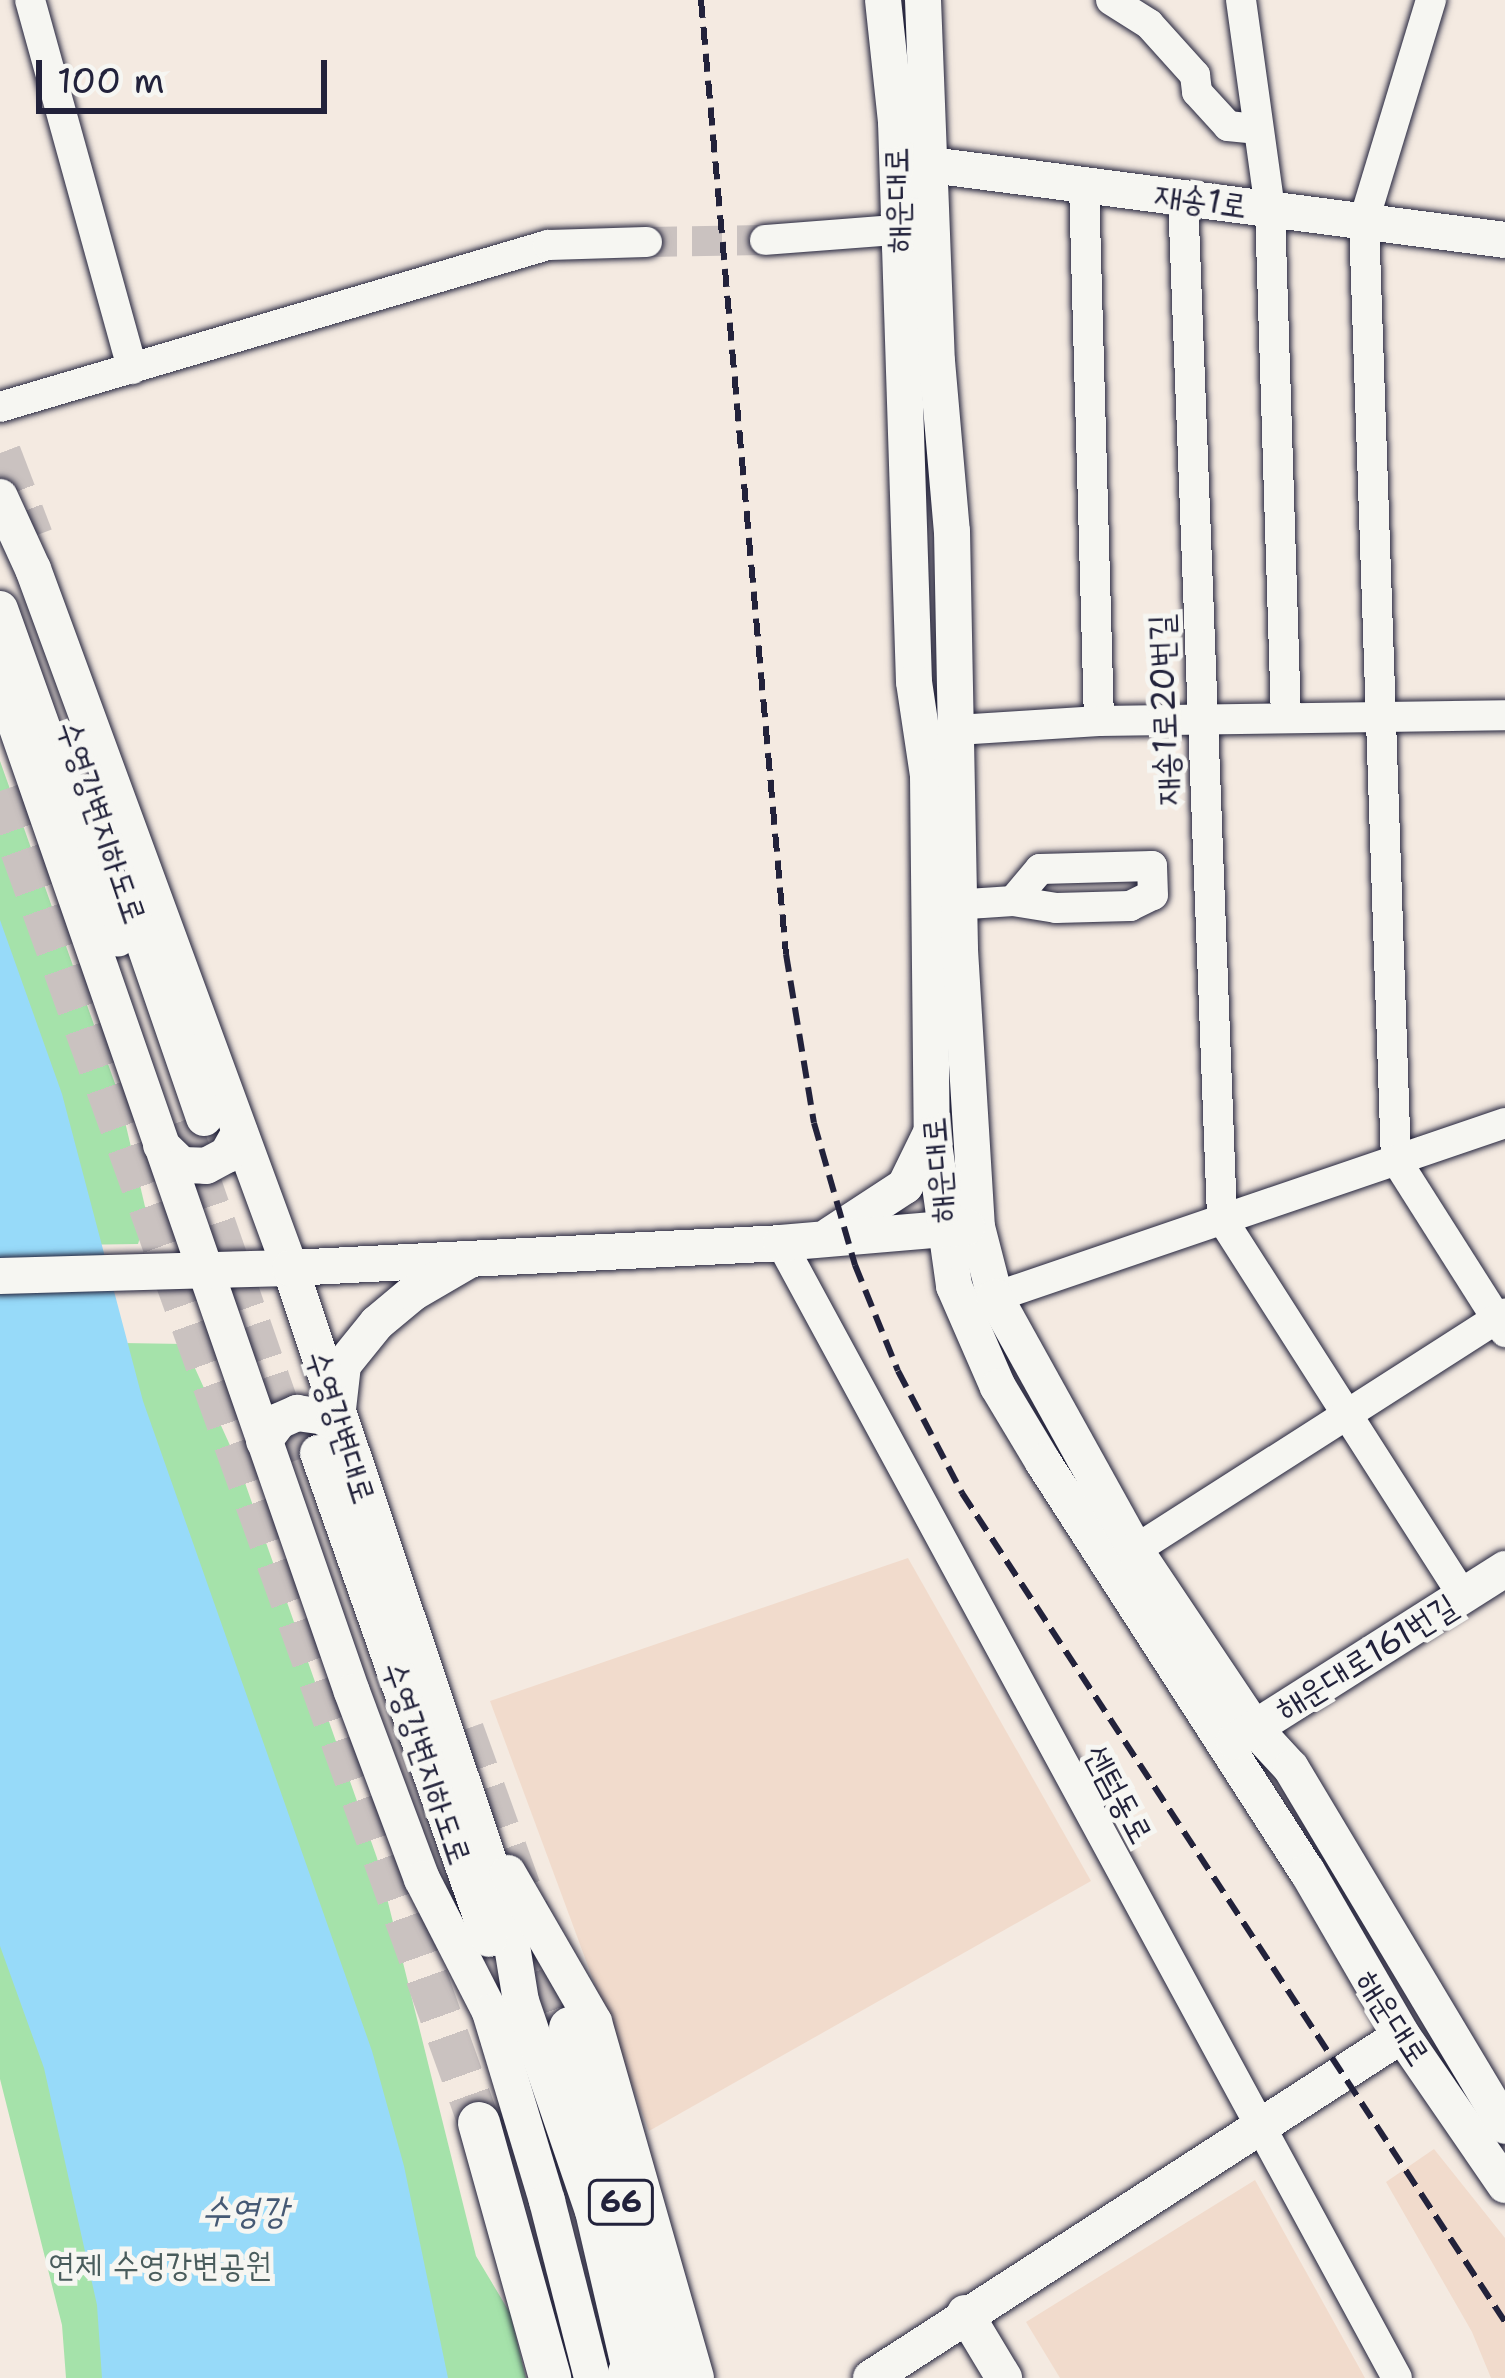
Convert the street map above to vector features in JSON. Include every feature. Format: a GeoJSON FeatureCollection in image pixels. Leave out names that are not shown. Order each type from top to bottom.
{"type":"FeatureCollection","features":[{"type":"Feature","properties":{"kind":"highway","name":"66"},"geometry":{"type":"LineString","coordinates":[[570,2028],[619,2191],[630,2377]]}},
{"type":"Feature","properties":{"kind":"highway"},"geometry":{"type":"LineString","coordinates":[[479,2123],[550,2378]]}},
{"type":"Feature","properties":{"kind":"main road"},"geometry":{"type":"LineString","coordinates":[[859,0],[891,65]]}},
{"type":"Feature","properties":{"kind":"main road","name":"해운대로"},"geometry":{"type":"LineString","coordinates":[[884,0],[891,65],[914,163]]}},
{"type":"Feature","properties":{"kind":"main road","name":"해운대로"},"geometry":{"type":"LineString","coordinates":[[932,1],[914,163],[914,682],[946,905],[959,1228],[954,1286],[998,1387],[1240,1737],[1291,1768],[1498,2130],[1505,2185]]}},
{"type":"Feature","properties":{"kind":"main road","name":"재송1로"},"geometry":{"type":"LineString","coordinates":[[914,163],[1505,240]]}},
{"type":"Feature","properties":{"kind":"main road","name":"해운대로"},"geometry":{"type":"LineString","coordinates":[[916,229],[957,730],[932,1130],[959,1228],[1402,2035],[1498,2130]]}},
{"type":"Feature","properties":{"kind":"main road","name":"수영강변대로"},"geometry":{"type":"LineString","coordinates":[[0,497],[33,569],[290,1268],[324,1440],[470,1805],[507,1915],[506,2007]]}},
{"type":"Feature","properties":{"kind":"main road","name":"수영강변지하도로"},"geometry":{"type":"LineString","coordinates":[[0,527],[182,1128]]}},
{"type":"Feature","properties":{"kind":"main road","name":"수영강변지하도로"},"geometry":{"type":"LineString","coordinates":[[0,609],[182,1128]]}},
{"type":"Feature","properties":{"kind":"main road","name":"수영강변대로"},"geometry":{"type":"LineString","coordinates":[[0,679],[182,1128],[182,1206],[422,1879],[506,2007],[593,2211],[630,2377]]}},
{"type":"Feature","properties":{"kind":"main road"},"geometry":{"type":"LineString","coordinates":[[182,1128],[182,1165],[206,1166],[227,1155],[240,1132]]}},
{"type":"Feature","properties":{"kind":"main road"},"geometry":{"type":"LineString","coordinates":[[822,1240],[905,1186],[932,1130]]}},
{"type":"Feature","properties":{"kind":"main road"},"geometry":{"type":"LineString","coordinates":[[148,1274],[176,1228],[182,1206]]}},
{"type":"Feature","properties":{"kind":"main road"},"geometry":{"type":"LineString","coordinates":[[0,1276],[290,1268],[781,1243],[959,1228]]}},
{"type":"Feature","properties":{"kind":"main road"},"geometry":{"type":"LineString","coordinates":[[324,1440],[343,1365],[377,1323],[413,1293],[472,1258]]}},
{"type":"Feature","properties":{"kind":"main road"},"geometry":{"type":"LineString","coordinates":[[264,1441],[279,1421],[297,1413],[324,1417],[324,1440]]}},
{"type":"Feature","properties":{"kind":"main road","name":"수영강변지하도로"},"geometry":{"type":"LineString","coordinates":[[324,1440],[490,1943],[506,2007]]}},
{"type":"Feature","properties":{"kind":"main road","name":"해운대로161번길"},"geometry":{"type":"LineString","coordinates":[[1240,1737],[1505,1569]]}},
{"type":"Feature","properties":{"kind":"main road"},"geometry":{"type":"LineString","coordinates":[[470,1805],[594,2022],[696,2378]]}},
{"type":"Feature","properties":{"kind":"main road"},"geometry":{"type":"LineString","coordinates":[[871,2378],[1402,2035]]}},
{"type":"Feature","properties":{"kind":"main road"},"geometry":{"type":"LineString","coordinates":[[965,2313],[1004,2378]]}},
{"type":"Feature","properties":{"kind":"street"},"geometry":{"type":"LineString","coordinates":[[30,0],[132,369]]}},
{"type":"Feature","properties":{"kind":"street"},"geometry":{"type":"LineString","coordinates":[[1111,0],[1149,24],[1196,74],[1197,92],[1228,126],[1256,129]]}},
{"type":"Feature","properties":{"kind":"street"},"geometry":{"type":"LineString","coordinates":[[1240,0],[1270,209],[1286,718]]}},
{"type":"Feature","properties":{"kind":"street"},"geometry":{"type":"LineString","coordinates":[[1135,1550],[1502,1321],[1396,1160],[1377,717],[1364,221],[1431,0]]}},
{"type":"Feature","properties":{"kind":"street"},"geometry":{"type":"LineString","coordinates":[[1084,184],[1099,721]]}},
{"type":"Feature","properties":{"kind":"street","name":"재송1로20번길"},"geometry":{"type":"LineString","coordinates":[[1183,197],[1199,719],[1222,1219]]}},
{"type":"Feature","properties":{"kind":"street"},"geometry":{"type":"LineString","coordinates":[[765,240],[916,229]]}},
{"type":"Feature","properties":{"kind":"street"},"geometry":{"type":"LineString","coordinates":[[0,406],[548,244],[646,242]]}},
{"type":"Feature","properties":{"kind":"street"},"geometry":{"type":"LineString","coordinates":[[957,730],[1099,721],[1505,715]]}},
{"type":"Feature","properties":{"kind":"street"},"geometry":{"type":"LineString","coordinates":[[946,905],[1013,901]]}},
{"type":"Feature","properties":{"kind":"street"},"geometry":{"type":"LineString","coordinates":[[994,1297],[1505,1123]]}},
{"type":"Feature","properties":{"kind":"street"},"geometry":{"type":"LineString","coordinates":[[1222,1219],[1462,1596]]}},
{"type":"Feature","properties":{"kind":"street","name":"센텀동로"},"geometry":{"type":"LineString","coordinates":[[781,1243],[1397,2378]]}},
{"type":"Feature","properties":{"kind":"shaded area"},"geometry":{"type":"Polygon","coordinates":[[[908,1558],[1091,1881],[649,2131],[490,1701],[908,1558]]]}},
{"type":"Feature","properties":{"kind":"shaded area"},"geometry":{"type":"Polygon","coordinates":[[[1434,2149],[1505,2238],[1505,2378],[1491,2378],[1472,2332],[1386,2182],[1434,2149]]]}},
{"type":"Feature","properties":{"kind":"shaded area"},"geometry":{"type":"Polygon","coordinates":[[[1255,2180],[1365,2378],[1060,2378],[1026,2322],[1255,2180]]]}},
{"type":"Feature","properties":{"kind":"green space"},"geometry":{"type":"Polygon","coordinates":[[[0,761],[118,1092],[147,1215],[138,1244],[0,1246],[0,761]]]}},
{"type":"Feature","properties":{"kind":"green space","name":"수영강"},"geometry":{"type":"Polygon","coordinates":[[[0,1341],[184,1344],[238,1463],[377,1858],[476,2256],[510,2313],[526,2378],[66,2378],[62,2325],[0,2079],[0,1341]]]}},
{"type":"Feature","properties":{"kind":"water","name":"수영강"},"geometry":{"type":"Polygon","coordinates":[[[0,920],[62,1094],[143,1401],[372,2051],[404,2166],[448,2378],[102,2378],[97,2305],[44,2068],[0,1946],[0,920]]]}},
{"type":"Feature","properties":{"kind":"tunnel"},"geometry":{"type":"LineString","coordinates":[[647,242],[765,240]]}},
{"type":"Feature","properties":{"kind":"tunnel"},"geometry":{"type":"LineString","coordinates":[[0,453],[32,537]]}},
{"type":"Feature","properties":{"kind":"tunnel"},"geometry":{"type":"LineString","coordinates":[[0,791],[479,2123]]}},
{"type":"Feature","properties":{"kind":"tunnel"},"geometry":{"type":"LineString","coordinates":[[182,1121],[300,1459]]}},
{"type":"Feature","properties":{"kind":"tunnel"},"geometry":{"type":"LineString","coordinates":[[463,1730],[570,2028]]}},
{"type":"Feature","properties":{"kind":"railway"},"geometry":{"type":"LineString","coordinates":[[701,0],[786,954],[814,1123],[855,1265],[898,1371],[962,1493],[1505,2322]]}},
{"type":"Feature","properties":{"kind":"park label","name":"연제 수영강변공원"},"geometry":{"type":"Point","coordinates":[160,2265]}}]}
